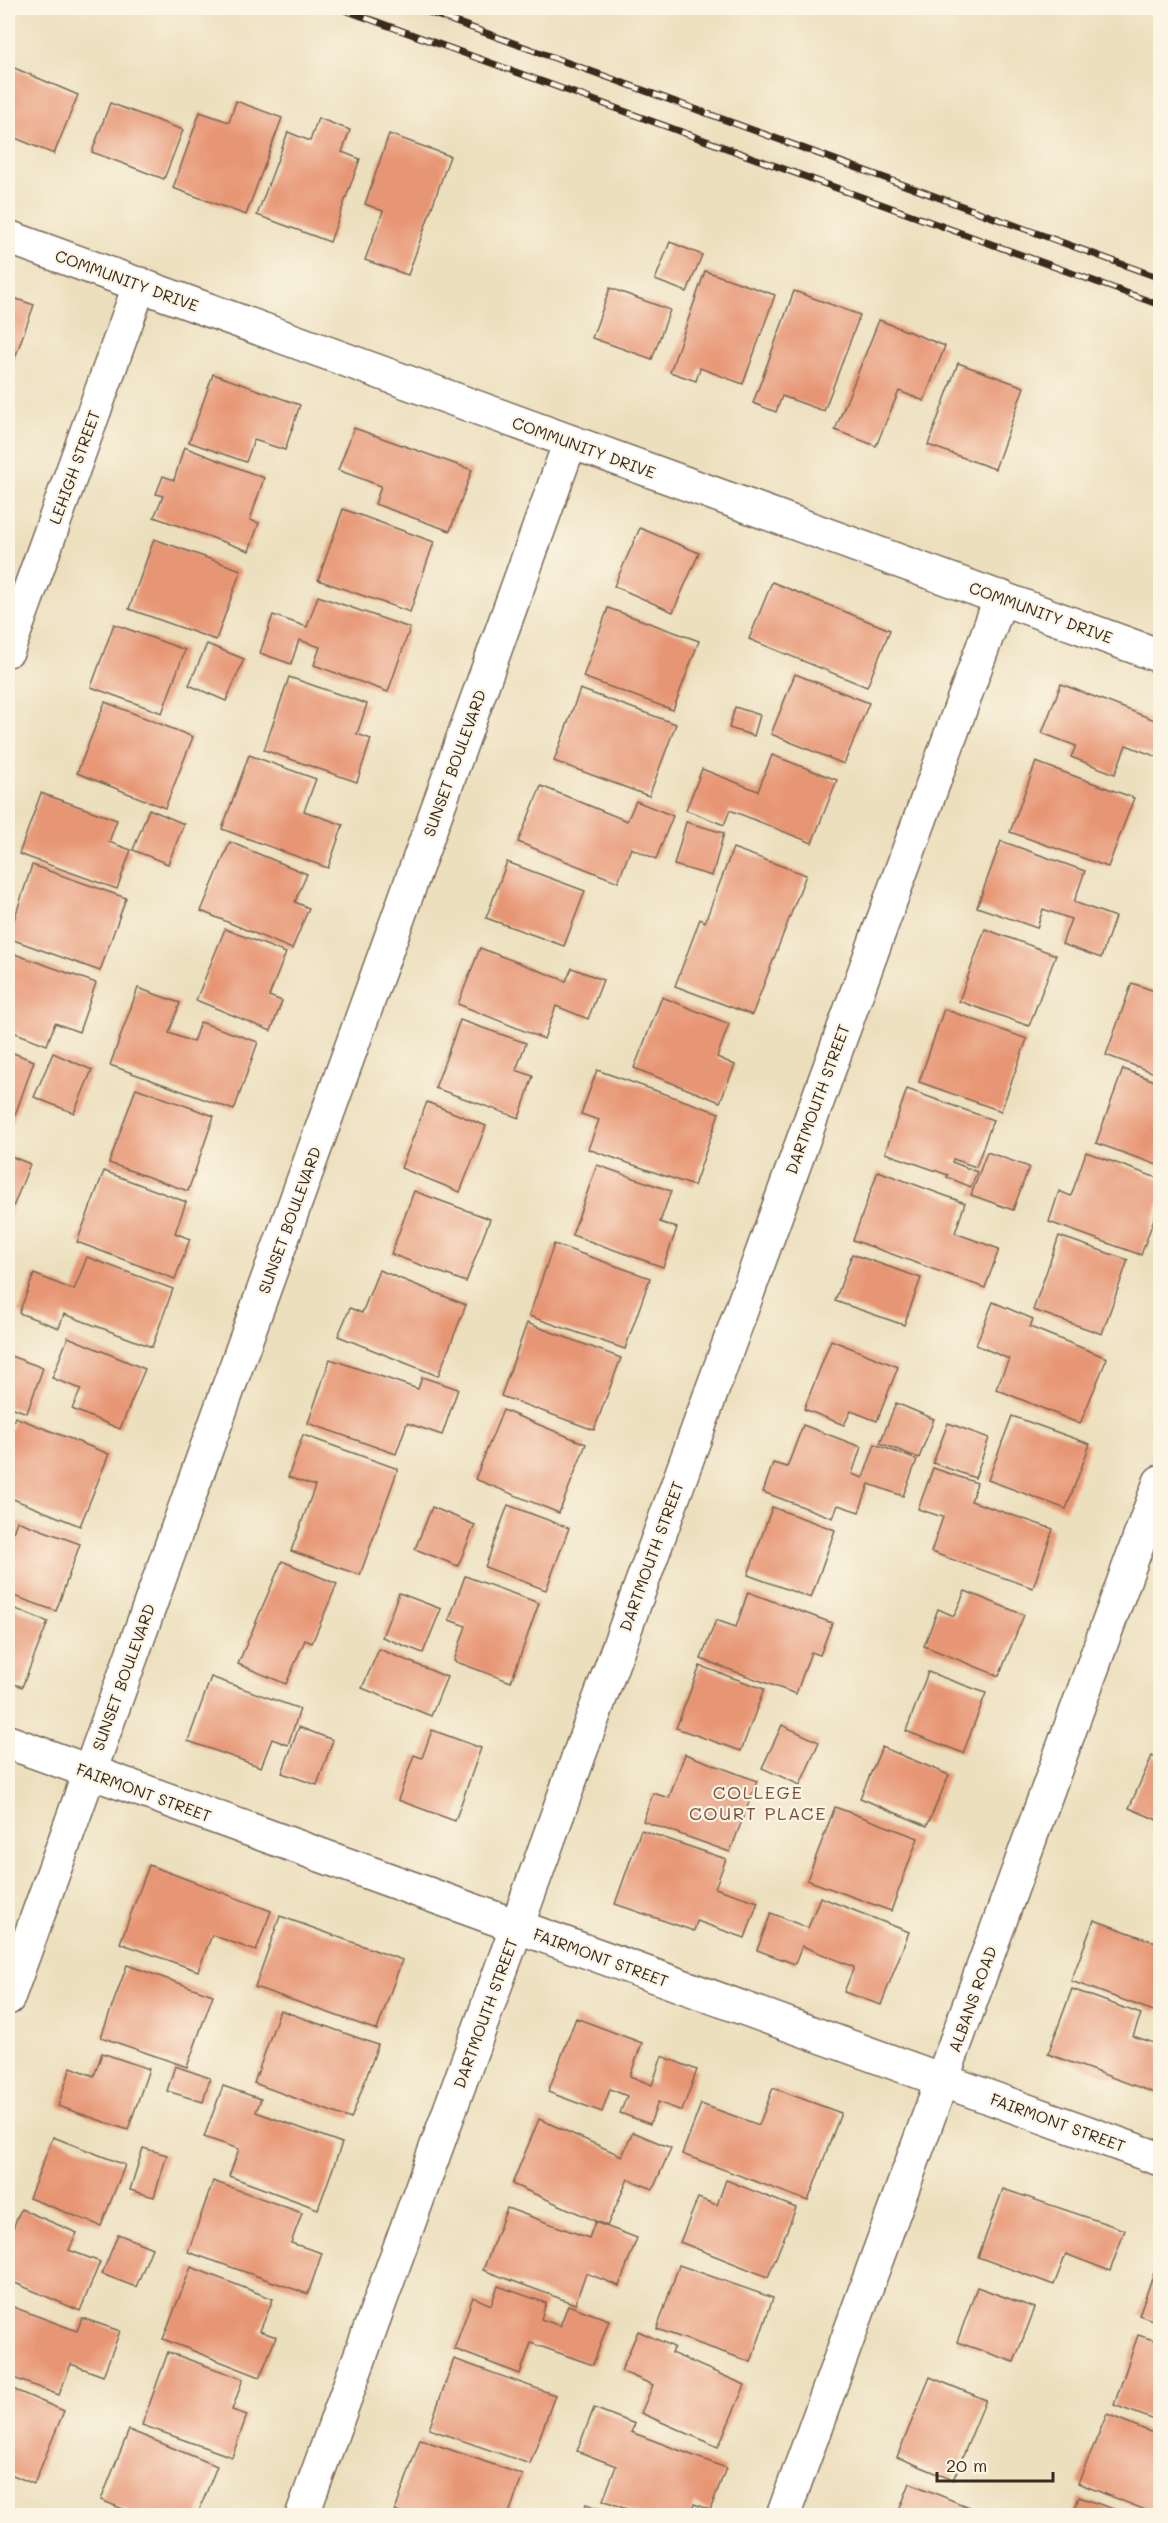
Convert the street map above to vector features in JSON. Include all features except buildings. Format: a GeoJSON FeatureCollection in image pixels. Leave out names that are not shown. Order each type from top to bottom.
{"type":"FeatureCollection","features":[{"type":"Feature","properties":{"kind":"street","name":"COMMUNITY DRIVE"},"geometry":{"type":"LineString","coordinates":[[8,237],[1161,656]]}},
{"type":"Feature","properties":{"kind":"street","name":"LEHIGH STREET"},"geometry":{"type":"LineString","coordinates":[[8,650],[140,284]]}},
{"type":"Feature","properties":{"kind":"street","name":"SUNSET BOULEVARD"},"geometry":{"type":"LineString","coordinates":[[8,1998],[570,442]]}},
{"type":"Feature","properties":{"kind":"street","name":"DARTMOUTH STREET"},"geometry":{"type":"LineString","coordinates":[[302,2516],[1001,597]]}},
{"type":"Feature","properties":{"kind":"street","name":"ALBANS ROAD"},"geometry":{"type":"LineString","coordinates":[[783,2516],[1161,1482]]}},
{"type":"Feature","properties":{"kind":"street","name":"FAIRMONT STREET"},"geometry":{"type":"LineString","coordinates":[[8,1742],[1161,2159]]}},
{"type":"Feature","properties":{"kind":"railway"},"geometry":{"type":"LineString","coordinates":[[339,8],[1160,305]]}},
{"type":"Feature","properties":{"kind":"railway"},"geometry":{"type":"LineString","coordinates":[[417,8],[1160,278]]}},
{"type":"Feature","properties":{"kind":"district","name":"COLLEGE COURT PLACE"},"geometry":{"type":"Point","coordinates":[758,1802]}}]}
